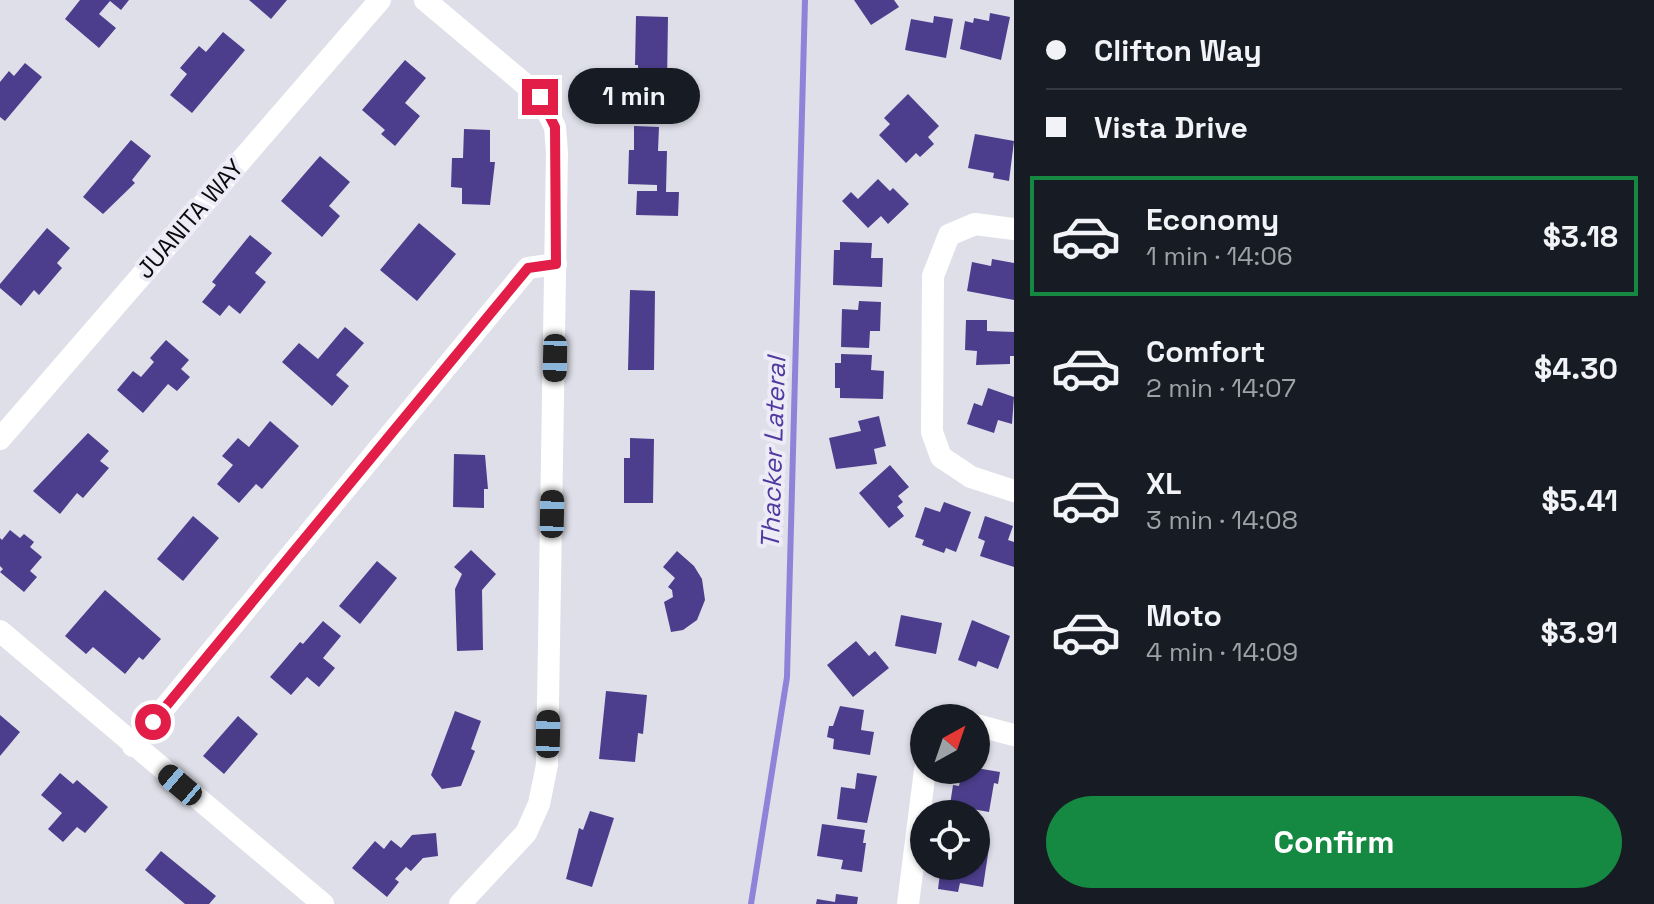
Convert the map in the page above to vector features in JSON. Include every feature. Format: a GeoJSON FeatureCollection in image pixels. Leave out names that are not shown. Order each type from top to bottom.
{"type":"FeatureCollection","features":[{"type":"Feature","properties":{"kind":"street","name":"JUANITA WAY"},"geometry":{"type":"LineString","coordinates":[[0,439],[380,0]]}},
{"type":"Feature","properties":{"kind":"street"},"geometry":{"type":"LineString","coordinates":[[425,0],[540,97],[555,127],[557,153],[547,765],[539,804],[526,833],[460,904]]}},
{"type":"Feature","properties":{"kind":"street"},"geometry":{"type":"LineString","coordinates":[[1014,229],[975,224],[949,235],[933,276],[932,432],[941,457],[971,477],[1014,491]]}},
{"type":"Feature","properties":{"kind":"street"},"geometry":{"type":"LineString","coordinates":[[133,746],[528,268],[556,264]]}},
{"type":"Feature","properties":{"kind":"street"},"geometry":{"type":"LineString","coordinates":[[0,631],[323,904]]}},
{"type":"Feature","properties":{"kind":"street"},"geometry":{"type":"LineString","coordinates":[[990,729],[1014,735]]}},
{"type":"Feature","properties":{"kind":"street"},"geometry":{"type":"LineString","coordinates":[[908,904],[923,784]]}},
{"type":"Feature","properties":{"kind":"building"},"geometry":{"type":"Polygon","coordinates":[[[80,0],[129,0],[121,10],[110,1],[99,14],[116,28],[99,48],[65,19],[80,0]]]}},
{"type":"Feature","properties":{"kind":"building"},"geometry":{"type":"Polygon","coordinates":[[[249,0],[287,0],[271,19],[249,0]]]}},
{"type":"Feature","properties":{"kind":"building"},"geometry":{"type":"Polygon","coordinates":[[[854,0],[894,0],[899,7],[871,25],[854,0]]]}},
{"type":"Feature","properties":{"kind":"building"},"geometry":{"type":"Polygon","coordinates":[[[990,13],[1010,17],[1001,60],[960,49],[965,21],[973,23],[974,18],[989,21],[990,13]]]}},
{"type":"Feature","properties":{"kind":"building"},"geometry":{"type":"Polygon","coordinates":[[[636,16],[668,17],[667,84],[638,84],[638,65],[635,65],[636,16]]]}},
{"type":"Feature","properties":{"kind":"building"},"geometry":{"type":"Polygon","coordinates":[[[934,16],[953,19],[946,58],[905,50],[911,19],[933,23],[934,16]]]}},
{"type":"Feature","properties":{"kind":"building"},"geometry":{"type":"Polygon","coordinates":[[[223,32],[245,50],[192,113],[170,95],[187,74],[180,68],[199,46],[206,52],[223,32]]]}},
{"type":"Feature","properties":{"kind":"building"},"geometry":{"type":"Polygon","coordinates":[[[405,60],[426,78],[405,103],[420,116],[395,146],[381,134],[385,130],[362,110],[405,60]]]}},
{"type":"Feature","properties":{"kind":"building"},"geometry":{"type":"Polygon","coordinates":[[[25,63],[42,77],[5,121],[0,117],[0,82],[9,71],[14,76],[25,63]]]}},
{"type":"Feature","properties":{"kind":"building"},"geometry":{"type":"Polygon","coordinates":[[[908,94],[939,126],[928,137],[934,144],[920,157],[916,153],[906,163],[879,135],[890,124],[884,118],[908,94]]]}},
{"type":"Feature","properties":{"kind":"building"},"geometry":{"type":"Polygon","coordinates":[[[634,126],[659,127],[658,151],[667,151],[666,192],[679,192],[678,216],[636,215],[637,191],[657,191],[657,185],[628,184],[629,150],[634,150],[634,126]]]}},
{"type":"Feature","properties":{"kind":"building"},"geometry":{"type":"Polygon","coordinates":[[[464,129],[490,130],[490,162],[495,162],[490,205],[462,204],[462,188],[451,187],[452,158],[463,158],[464,129]]]}},
{"type":"Feature","properties":{"kind":"building"},"geometry":{"type":"Polygon","coordinates":[[[975,134],[1014,141],[1009,181],[993,178],[994,173],[968,168],[975,134]]]}},
{"type":"Feature","properties":{"kind":"building"},"geometry":{"type":"Polygon","coordinates":[[[131,140],[151,156],[132,180],[135,183],[103,214],[83,197],[131,140]]]}},
{"type":"Feature","properties":{"kind":"building"},"geometry":{"type":"Polygon","coordinates":[[[320,156],[350,182],[329,206],[340,216],[322,237],[281,201],[320,156]]]}},
{"type":"Feature","properties":{"kind":"building"},"geometry":{"type":"Polygon","coordinates":[[[878,179],[890,191],[893,188],[909,204],[888,224],[881,216],[868,228],[842,201],[851,192],[858,199],[878,179]]]}},
{"type":"Feature","properties":{"kind":"building"},"geometry":{"type":"Polygon","coordinates":[[[419,223],[456,254],[417,301],[380,270],[419,223]]]}},
{"type":"Feature","properties":{"kind":"building"},"geometry":{"type":"Polygon","coordinates":[[[47,228],[70,248],[57,263],[62,268],[39,295],[34,290],[21,306],[0,288],[0,284],[47,228]]]}},
{"type":"Feature","properties":{"kind":"building"},"geometry":{"type":"Polygon","coordinates":[[[250,235],[272,253],[255,273],[266,282],[240,314],[229,305],[220,316],[202,302],[216,285],[212,282],[250,235]]]}},
{"type":"Feature","properties":{"kind":"building"},"geometry":{"type":"Polygon","coordinates":[[[840,242],[872,243],[871,258],[883,258],[882,287],[833,285],[834,250],[840,250],[840,242]]]}},
{"type":"Feature","properties":{"kind":"building"},"geometry":{"type":"Polygon","coordinates":[[[992,259],[1014,263],[1014,300],[967,291],[972,262],[991,266],[992,259]]]}},
{"type":"Feature","properties":{"kind":"building"},"geometry":{"type":"Polygon","coordinates":[[[630,290],[655,291],[654,370],[628,370],[630,290]]]}},
{"type":"Feature","properties":{"kind":"building"},"geometry":{"type":"Polygon","coordinates":[[[859,301],[881,302],[880,331],[870,331],[869,348],[841,347],[842,309],[858,310],[859,301]]]}},
{"type":"Feature","properties":{"kind":"building"},"geometry":{"type":"Polygon","coordinates":[[[966,320],[987,320],[987,331],[1014,332],[1014,356],[1010,356],[1010,364],[976,365],[977,351],[965,350],[966,320]]]}},
{"type":"Feature","properties":{"kind":"building"},"geometry":{"type":"Polygon","coordinates":[[[345,327],[364,343],[336,375],[349,386],[332,406],[282,362],[299,343],[318,359],[345,327]]]}},
{"type":"Feature","properties":{"kind":"building"},"geometry":{"type":"Polygon","coordinates":[[[166,340],[189,360],[181,369],[190,377],[177,391],[168,384],[143,413],[117,390],[133,371],[141,377],[154,362],[150,358],[166,340]]]}},
{"type":"Feature","properties":{"kind":"building"},"geometry":{"type":"Polygon","coordinates":[[[841,354],[872,355],[871,370],[884,371],[883,399],[840,398],[840,388],[835,388],[835,363],[841,363],[841,354]]]}},
{"type":"Feature","properties":{"kind":"building"},"geometry":{"type":"Polygon","coordinates":[[[988,388],[1014,397],[1012,424],[998,420],[994,433],[967,424],[974,403],[982,406],[988,388]]]}},
{"type":"Feature","properties":{"kind":"building"},"geometry":{"type":"Polygon","coordinates":[[[879,416],[886,446],[874,449],[877,464],[836,469],[829,438],[861,431],[858,421],[879,416]]]}},
{"type":"Feature","properties":{"kind":"building"},"geometry":{"type":"Polygon","coordinates":[[[270,421],[299,446],[262,489],[256,484],[239,503],[217,484],[233,465],[222,456],[238,438],[249,447],[270,421]]]}},
{"type":"Feature","properties":{"kind":"building"},"geometry":{"type":"Polygon","coordinates":[[[88,433],[109,451],[100,461],[109,468],[83,498],[77,493],[60,514],[33,491],[88,433]]]}},
{"type":"Feature","properties":{"kind":"building"},"geometry":{"type":"Polygon","coordinates":[[[630,438],[654,439],[653,503],[624,503],[624,458],[630,458],[630,438]]]}},
{"type":"Feature","properties":{"kind":"building"},"geometry":{"type":"Polygon","coordinates":[[[454,454],[485,455],[488,489],[484,489],[484,508],[453,507],[454,454]]]}},
{"type":"Feature","properties":{"kind":"building"},"geometry":{"type":"Polygon","coordinates":[[[890,465],[909,487],[898,496],[903,502],[897,507],[904,516],[889,528],[859,493],[890,465]]]}},
{"type":"Feature","properties":{"kind":"building"},"geometry":{"type":"Polygon","coordinates":[[[944,502],[971,512],[956,552],[946,548],[944,553],[922,545],[924,540],[915,537],[925,507],[940,512],[944,502]]]}},
{"type":"Feature","properties":{"kind":"building"},"geometry":{"type":"Polygon","coordinates":[[[193,516],[219,538],[183,581],[157,559],[193,516]]]}},
{"type":"Feature","properties":{"kind":"building"},"geometry":{"type":"Polygon","coordinates":[[[985,516],[1013,526],[1008,540],[1014,542],[1014,567],[980,556],[985,541],[978,538],[985,516]]]}},
{"type":"Feature","properties":{"kind":"building"},"geometry":{"type":"Polygon","coordinates":[[[10,530],[20,538],[24,534],[34,542],[30,547],[42,557],[30,571],[37,577],[24,592],[0,572],[3,569],[0,566],[0,538],[2,540],[10,530]]]}},
{"type":"Feature","properties":{"kind":"building"},"geometry":{"type":"Polygon","coordinates":[[[471,550],[496,574],[482,590],[483,650],[457,651],[455,589],[462,574],[454,567],[471,550]]]}},
{"type":"Feature","properties":{"kind":"building"},"geometry":{"type":"Polygon","coordinates":[[[677,551],[694,566],[702,579],[705,600],[697,620],[683,630],[671,632],[664,602],[673,597],[668,587],[675,578],[663,567],[677,551]]]}},
{"type":"Feature","properties":{"kind":"building"},"geometry":{"type":"Polygon","coordinates":[[[377,561],[397,578],[360,624],[339,606],[377,561]]]}},
{"type":"Feature","properties":{"kind":"building"},"geometry":{"type":"Polygon","coordinates":[[[105,590],[161,639],[143,660],[139,657],[125,674],[93,647],[86,654],[65,636],[105,590]]]}},
{"type":"Feature","properties":{"kind":"building"},"geometry":{"type":"Polygon","coordinates":[[[901,615],[942,623],[936,654],[895,646],[901,615]]]}},
{"type":"Feature","properties":{"kind":"building"},"geometry":{"type":"Polygon","coordinates":[[[972,620],[1010,636],[998,669],[978,661],[976,667],[958,660],[972,620]]]}},
{"type":"Feature","properties":{"kind":"building"},"geometry":{"type":"Polygon","coordinates":[[[323,621],[341,636],[323,658],[335,668],[319,687],[307,677],[291,695],[270,677],[323,621]]]}},
{"type":"Feature","properties":{"kind":"building"},"geometry":{"type":"Polygon","coordinates":[[[856,641],[869,656],[875,651],[889,668],[853,697],[827,665],[856,641]]]}},
{"type":"Feature","properties":{"kind":"building"},"geometry":{"type":"Polygon","coordinates":[[[606,691],[647,695],[643,734],[638,733],[635,762],[599,759],[606,691]]]}},
{"type":"Feature","properties":{"kind":"building"},"geometry":{"type":"Polygon","coordinates":[[[840,706],[864,710],[861,730],[874,732],[870,755],[833,749],[834,739],[827,737],[829,726],[833,726],[840,706]]]}},
{"type":"Feature","properties":{"kind":"building"},"geometry":{"type":"Polygon","coordinates":[[[455,711],[481,721],[471,749],[475,751],[461,786],[442,789],[431,775],[455,711]]]}},
{"type":"Feature","properties":{"kind":"building"},"geometry":{"type":"Polygon","coordinates":[[[0,715],[20,732],[0,756],[0,715]]]}},
{"type":"Feature","properties":{"kind":"building"},"geometry":{"type":"Polygon","coordinates":[[[238,716],[258,734],[224,774],[203,756],[238,716]]]}},
{"type":"Feature","properties":{"kind":"building"},"geometry":{"type":"Polygon","coordinates":[[[990,770],[1000,772],[998,784],[994,783],[990,806],[990,800],[951,800],[953,785],[990,784],[990,770]]]}},
{"type":"Feature","properties":{"kind":"building"},"geometry":{"type":"Polygon","coordinates":[[[60,773],[73,784],[77,780],[108,807],[85,833],[77,827],[63,842],[48,829],[62,813],[41,795],[60,773]]]}},
{"type":"Feature","properties":{"kind":"building"},"geometry":{"type":"Polygon","coordinates":[[[857,773],[877,776],[867,823],[837,819],[841,787],[855,789],[857,773]]]}},
{"type":"Feature","properties":{"kind":"building"},"geometry":{"type":"Polygon","coordinates":[[[590,811],[614,818],[592,887],[566,879],[579,828],[583,830],[590,811]]]}},
{"type":"Feature","properties":{"kind":"building"},"geometry":{"type":"Polygon","coordinates":[[[822,824],[865,830],[862,872],[841,869],[843,860],[817,856],[822,824]]]}},
{"type":"Feature","properties":{"kind":"building"},"geometry":{"type":"Polygon","coordinates":[[[436,833],[438,856],[423,858],[411,871],[406,867],[395,879],[399,882],[387,897],[352,868],[375,841],[384,849],[391,840],[401,848],[412,835],[436,833]]]}},
{"type":"Feature","properties":{"kind":"building"},"geometry":{"type":"Polygon","coordinates":[[[161,851],[216,896],[209,904],[185,904],[145,870],[161,851]]]}},
{"type":"Feature","properties":{"kind":"building"},"geometry":{"type":"Polygon","coordinates":[[[939,880],[984,880],[983,887],[960,883],[958,892],[938,889],[939,880]]]}},
{"type":"Feature","properties":{"kind":"building"},"geometry":{"type":"Polygon","coordinates":[[[836,894],[858,897],[857,904],[816,904],[817,899],[835,902],[836,894]]]}},
{"type":"Feature","properties":{"kind":"waterway","name":"Thacker Lateral"},"geometry":{"type":"LineString","coordinates":[[751,904],[787,677],[805,0]]}},
{"type":"Feature","properties":{"kind":"route"},"geometry":{"type":"LineString","coordinates":[[153,722],[528,268],[556,264],[555,127],[540,97]]}}]}
